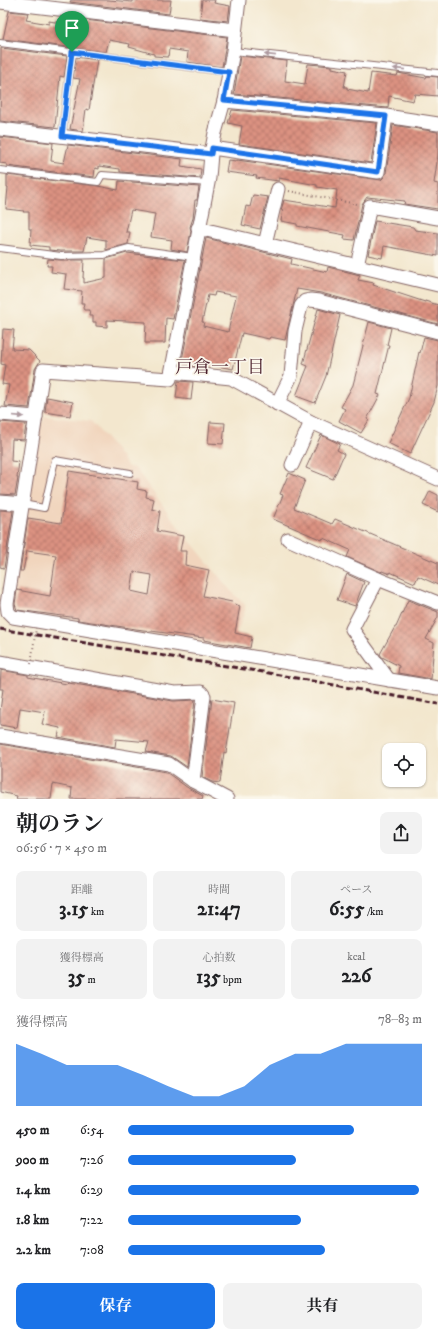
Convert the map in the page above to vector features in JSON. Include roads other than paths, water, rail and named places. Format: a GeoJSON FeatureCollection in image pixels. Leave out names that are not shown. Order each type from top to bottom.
{"type":"FeatureCollection","features":[{"type":"Feature","properties":{"kind":"street"},"geometry":{"type":"LineString","coordinates":[[239,0],[233,51],[224,100],[215,133],[208,183],[198,228],[194,257],[170,379],[43,370],[23,504],[5,588],[8,612],[13,617],[438,688]]}},
{"type":"Feature","properties":{"kind":"street"},"geometry":{"type":"LineString","coordinates":[[0,2],[235,30]]}},
{"type":"Feature","properties":{"kind":"street"},"geometry":{"type":"LineString","coordinates":[[224,100],[386,116],[438,124]]}},
{"type":"Feature","properties":{"kind":"street"},"geometry":{"type":"LineString","coordinates":[[0,129],[212,151],[378,172],[386,116]]}},
{"type":"Feature","properties":{"kind":"street"},"geometry":{"type":"LineString","coordinates":[[265,244],[278,188]]}},
{"type":"Feature","properties":{"kind":"street"},"geometry":{"type":"LineString","coordinates":[[357,266],[370,206],[438,218]]}},
{"type":"Feature","properties":{"kind":"street"},"geometry":{"type":"LineString","coordinates":[[198,228],[438,285]]}},
{"type":"Feature","properties":{"kind":"street"},"geometry":{"type":"LineString","coordinates":[[277,404],[291,376],[295,331],[301,306],[305,301],[319,301],[438,332]]}},
{"type":"Feature","properties":{"kind":"street"},"geometry":{"type":"LineString","coordinates":[[172,372],[231,378],[311,422],[438,479]]}},
{"type":"Feature","properties":{"kind":"street"},"geometry":{"type":"LineString","coordinates":[[0,414],[36,417]]}},
{"type":"Feature","properties":{"kind":"street"},"geometry":{"type":"LineString","coordinates":[[292,465],[311,422]]}},
{"type":"Feature","properties":{"kind":"street"},"geometry":{"type":"LineString","coordinates":[[0,502],[23,504]]}},
{"type":"Feature","properties":{"kind":"street"},"geometry":{"type":"LineString","coordinates":[[288,539],[378,579],[438,603]]}},
{"type":"Feature","properties":{"kind":"street"},"geometry":{"type":"LineString","coordinates":[[378,579],[352,629],[389,680]]}},
{"type":"Feature","properties":{"kind":"street"},"geometry":{"type":"LineString","coordinates":[[0,662],[174,693],[201,692],[204,696],[193,781]]}},
{"type":"Feature","properties":{"kind":"street"},"geometry":{"type":"LineString","coordinates":[[0,736],[170,764],[193,781],[227,799]]}},
{"type":"Feature","properties":{"kind":"lane"},"geometry":{"type":"LineString","coordinates":[[0,43],[229,72]]}},
{"type":"Feature","properties":{"kind":"lane"},"geometry":{"type":"LineString","coordinates":[[233,51],[438,74]]}},
{"type":"Feature","properties":{"kind":"lane"},"geometry":{"type":"LineString","coordinates":[[62,136],[72,52]]}},
{"type":"Feature","properties":{"kind":"lane"},"geometry":{"type":"LineString","coordinates":[[0,170],[98,182],[102,174],[208,183]]}},
{"type":"Feature","properties":{"kind":"lane"},"geometry":{"type":"LineString","coordinates":[[0,248],[61,256],[104,255],[129,248],[194,257]]}},
{"type":"Feature","properties":{"kind":"lane"},"geometry":{"type":"LineString","coordinates":[[23,504],[44,508],[55,460],[130,473]]}},
{"type":"Feature","properties":{"kind":"railway"},"geometry":{"type":"LineString","coordinates":[[0,629],[263,672],[438,704]]}},
{"type":"Feature","properties":{"kind":"district","name":"戸倉一丁目"},"geometry":{"type":"Point","coordinates":[220,368]}}]}
